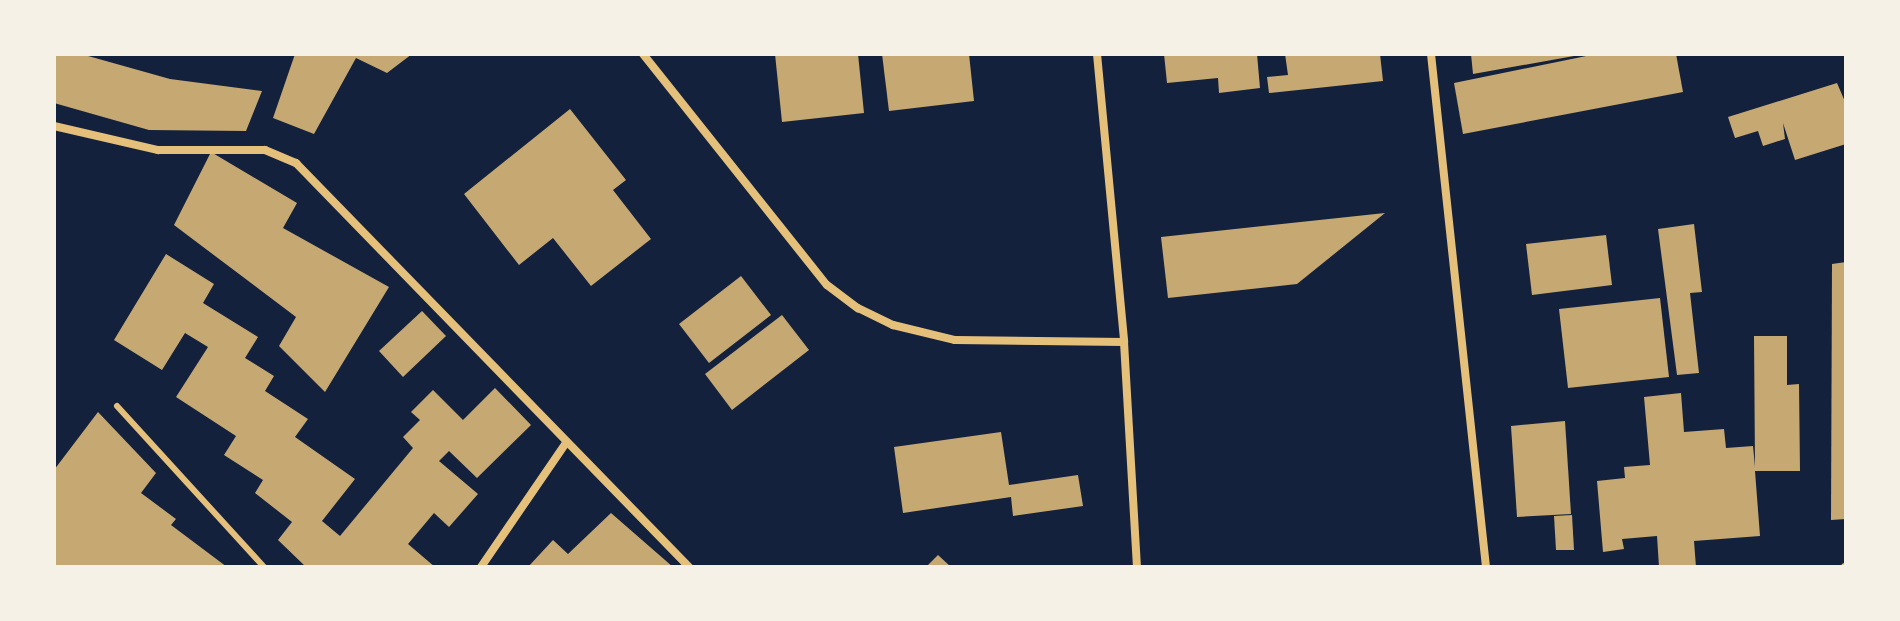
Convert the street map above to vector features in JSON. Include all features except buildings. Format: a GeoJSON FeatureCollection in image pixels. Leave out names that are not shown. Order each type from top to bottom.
{"type":"FeatureCollection","features":[{"type":"Feature","properties":{"kind":"street"},"geometry":{"type":"LineString","coordinates":[[643,54],[827,285],[858,308],[893,325],[955,340],[1124,342]]}},
{"type":"Feature","properties":{"kind":"street"},"geometry":{"type":"LineString","coordinates":[[1097,54],[1124,342],[1137,567]]}},
{"type":"Feature","properties":{"kind":"street"},"geometry":{"type":"LineString","coordinates":[[1431,54],[1486,567]]}},
{"type":"Feature","properties":{"kind":"street"},"geometry":{"type":"LineString","coordinates":[[54,126],[127,145],[189,152],[265,150],[296,163],[689,567]]}},
{"type":"Feature","properties":{"kind":"street"},"geometry":{"type":"LineString","coordinates":[[481,567],[566,443]]}},
{"type":"Feature","properties":{"kind":"lane"},"geometry":{"type":"LineString","coordinates":[[117,406],[264,567]]}}]}
